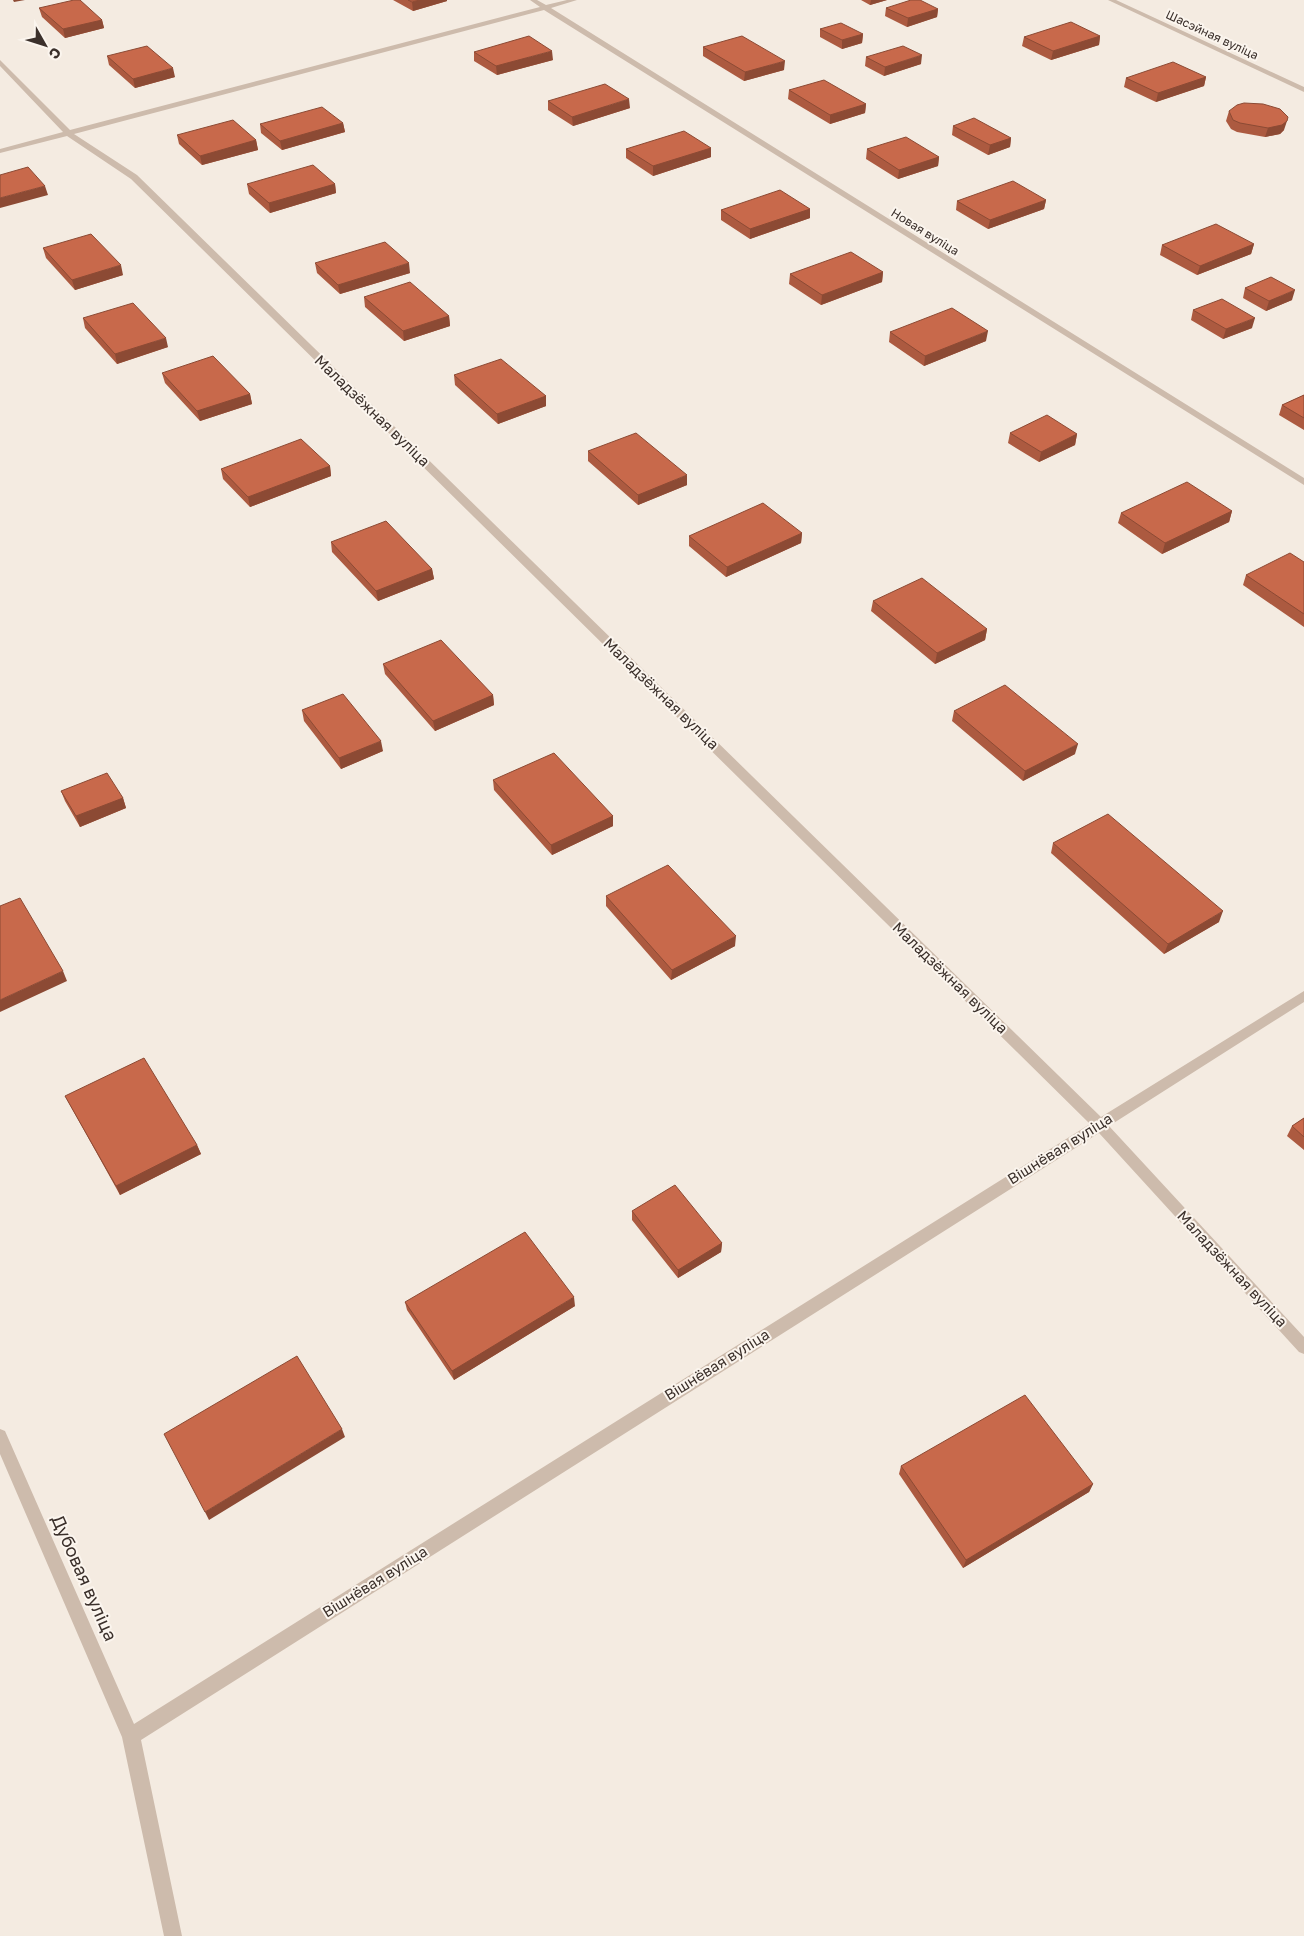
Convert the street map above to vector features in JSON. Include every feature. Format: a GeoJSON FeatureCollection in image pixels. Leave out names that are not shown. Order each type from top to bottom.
{"type":"FeatureCollection","features":[{"type":"Feature","properties":{"kind":"street","name":"Новая вуліца"},"geometry":{"type":"LineString","coordinates":[[533,0],[1304,482]]}},
{"type":"Feature","properties":{"kind":"street"},"geometry":{"type":"LineString","coordinates":[[0,151],[574,0]]}},
{"type":"Feature","properties":{"kind":"street","name":"Шасэйная вуліца"},"geometry":{"type":"LineString","coordinates":[[1111,0],[1304,90]]}},
{"type":"Feature","properties":{"kind":"street","name":"Маладзёжная вуліца"},"geometry":{"type":"LineString","coordinates":[[0,62],[68,133],[134,177],[1099,1124],[1304,1347]]}},
{"type":"Feature","properties":{"kind":"street","name":"Вішнёвая вуліца"},"geometry":{"type":"LineString","coordinates":[[132,1736],[1304,996]]}},
{"type":"Feature","properties":{"kind":"street","name":"Дубовая вуліца"},"geometry":{"type":"LineString","coordinates":[[0,1436],[132,1736]]}},
{"type":"Feature","properties":{"kind":"street"},"geometry":{"type":"LineString","coordinates":[[132,1736],[173,1936]]}},
{"type":"Feature","properties":{"kind":"building"},"geometry":{"type":"Polygon","coordinates":[[[80,0],[102,20],[63,29],[39,8],[80,0]]]}},
{"type":"Feature","properties":{"kind":"building"},"geometry":{"type":"Polygon","coordinates":[[[911,0],[920,0],[938,9],[908,18],[886,8],[911,0]]]}},
{"type":"Feature","properties":{"kind":"building"},"geometry":{"type":"Polygon","coordinates":[[[1071,22],[1100,36],[1053,51],[1024,37],[1071,22]]]}},
{"type":"Feature","properties":{"kind":"building"},"geometry":{"type":"Polygon","coordinates":[[[841,23],[863,34],[842,40],[820,29],[841,23]]]}},
{"type":"Feature","properties":{"kind":"building"},"geometry":{"type":"Polygon","coordinates":[[[529,36],[552,51],[496,66],[474,52],[529,36]]]}},
{"type":"Feature","properties":{"kind":"building"},"geometry":{"type":"Polygon","coordinates":[[[742,36],[785,61],[745,72],[703,47],[742,36]]]}},
{"type":"Feature","properties":{"kind":"building"},"geometry":{"type":"Polygon","coordinates":[[[147,46],[173,68],[133,79],[107,56],[147,46]]]}},
{"type":"Feature","properties":{"kind":"building"},"geometry":{"type":"Polygon","coordinates":[[[903,46],[922,55],[885,67],[866,57],[903,46]]]}},
{"type":"Feature","properties":{"kind":"building"},"geometry":{"type":"Polygon","coordinates":[[[1173,62],[1206,77],[1158,93],[1126,78],[1173,62]]]}},
{"type":"Feature","properties":{"kind":"building"},"geometry":{"type":"Polygon","coordinates":[[[824,80],[866,104],[830,115],[789,90],[824,80]]]}},
{"type":"Feature","properties":{"kind":"building"},"geometry":{"type":"Polygon","coordinates":[[[605,84],[629,99],[572,117],[548,101],[605,84]]]}},
{"type":"Feature","properties":{"kind":"building"},"geometry":{"type":"Polygon","coordinates":[[[1244,103],[1263,104],[1280,109],[1288,117],[1287,121],[1282,125],[1268,128],[1233,120],[1229,111],[1237,105],[1244,103]]]}},
{"type":"Feature","properties":{"kind":"building"},"geometry":{"type":"Polygon","coordinates":[[[322,107],[343,123],[280,141],[260,124],[322,107]]]}},
{"type":"Feature","properties":{"kind":"building"},"geometry":{"type":"Polygon","coordinates":[[[974,118],[1011,138],[990,145],[953,126],[974,118]]]}},
{"type":"Feature","properties":{"kind":"building"},"geometry":{"type":"Polygon","coordinates":[[[233,120],[256,140],[200,156],[177,135],[233,120]]]}},
{"type":"Feature","properties":{"kind":"building"},"geometry":{"type":"Polygon","coordinates":[[[684,131],[711,148],[653,166],[626,149],[684,131]]]}},
{"type":"Feature","properties":{"kind":"building"},"geometry":{"type":"Polygon","coordinates":[[[906,137],[939,157],[899,170],[867,149],[906,137]]]}},
{"type":"Feature","properties":{"kind":"building"},"geometry":{"type":"Polygon","coordinates":[[[313,165],[335,184],[269,203],[247,184],[313,165]]]}},
{"type":"Feature","properties":{"kind":"building"},"geometry":{"type":"Polygon","coordinates":[[[28,167],[45,186],[0,198],[0,175],[28,167]]]}},
{"type":"Feature","properties":{"kind":"building"},"geometry":{"type":"Polygon","coordinates":[[[1013,181],[1046,200],[990,220],[957,201],[1013,181]]]}},
{"type":"Feature","properties":{"kind":"building"},"geometry":{"type":"Polygon","coordinates":[[[780,190],[810,209],[750,229],[721,210],[780,190]]]}},
{"type":"Feature","properties":{"kind":"building"},"geometry":{"type":"Polygon","coordinates":[[[1216,224],[1254,244],[1200,266],[1162,245],[1216,224]]]}},
{"type":"Feature","properties":{"kind":"building"},"geometry":{"type":"Polygon","coordinates":[[[91,234],[121,265],[72,280],[43,248],[91,234]]]}},
{"type":"Feature","properties":{"kind":"building"},"geometry":{"type":"Polygon","coordinates":[[[385,242],[409,263],[338,285],[315,263],[385,242]]]}},
{"type":"Feature","properties":{"kind":"building"},"geometry":{"type":"Polygon","coordinates":[[[851,252],[883,272],[822,295],[790,274],[851,252]]]}},
{"type":"Feature","properties":{"kind":"building"},"geometry":{"type":"Polygon","coordinates":[[[1271,277],[1295,290],[1269,301],[1245,288],[1271,277]]]}},
{"type":"Feature","properties":{"kind":"building"},"geometry":{"type":"Polygon","coordinates":[[[410,282],[449,316],[403,331],[364,297],[410,282]]]}},
{"type":"Feature","properties":{"kind":"building"},"geometry":{"type":"Polygon","coordinates":[[[1222,299],[1255,318],[1226,329],[1193,310],[1222,299]]]}},
{"type":"Feature","properties":{"kind":"building"},"geometry":{"type":"Polygon","coordinates":[[[133,303],[166,338],[115,354],[83,318],[133,303]]]}},
{"type":"Feature","properties":{"kind":"building"},"geometry":{"type":"Polygon","coordinates":[[[952,308],[988,331],[925,356],[890,332],[952,308]]]}},
{"type":"Feature","properties":{"kind":"building"},"geometry":{"type":"Polygon","coordinates":[[[213,356],[250,394],[197,411],[162,373],[213,356]]]}},
{"type":"Feature","properties":{"kind":"building"},"geometry":{"type":"Polygon","coordinates":[[[501,359],[546,396],[497,414],[454,375],[501,359]]]}},
{"type":"Feature","properties":{"kind":"building"},"geometry":{"type":"Polygon","coordinates":[[[1304,395],[1304,418],[1282,405],[1304,395]]]}},
{"type":"Feature","properties":{"kind":"building"},"geometry":{"type":"Polygon","coordinates":[[[1047,415],[1077,434],[1041,452],[1010,433],[1047,415]]]}},
{"type":"Feature","properties":{"kind":"building"},"geometry":{"type":"Polygon","coordinates":[[[636,433],[687,475],[638,495],[588,451],[636,433]]]}},
{"type":"Feature","properties":{"kind":"building"},"geometry":{"type":"Polygon","coordinates":[[[301,439],[330,466],[248,497],[221,469],[301,439]]]}},
{"type":"Feature","properties":{"kind":"building"},"geometry":{"type":"Polygon","coordinates":[[[1187,482],[1232,511],[1165,543],[1121,513],[1187,482]]]}},
{"type":"Feature","properties":{"kind":"building"},"geometry":{"type":"Polygon","coordinates":[[[763,503],[802,533],[727,567],[689,536],[763,503]]]}},
{"type":"Feature","properties":{"kind":"building"},"geometry":{"type":"Polygon","coordinates":[[[386,521],[432,569],[376,591],[331,542],[386,521]]]}},
{"type":"Feature","properties":{"kind":"building"},"geometry":{"type":"Polygon","coordinates":[[[1290,553],[1304,562],[1304,614],[1246,575],[1290,553]]]}},
{"type":"Feature","properties":{"kind":"building"},"geometry":{"type":"Polygon","coordinates":[[[922,578],[987,629],[937,653],[873,601],[922,578]]]}},
{"type":"Feature","properties":{"kind":"building"},"geometry":{"type":"Polygon","coordinates":[[[441,640],[493,695],[433,721],[383,664],[441,640]]]}},
{"type":"Feature","properties":{"kind":"building"},"geometry":{"type":"Polygon","coordinates":[[[1005,685],[1078,744],[1025,771],[954,711],[1005,685]]]}},
{"type":"Feature","properties":{"kind":"building"},"geometry":{"type":"Polygon","coordinates":[[[343,694],[381,741],[339,758],[302,710],[343,694]]]}},
{"type":"Feature","properties":{"kind":"building"},"geometry":{"type":"Polygon","coordinates":[[[554,753],[613,816],[551,845],[493,780],[554,753]]]}},
{"type":"Feature","properties":{"kind":"building"},"geometry":{"type":"Polygon","coordinates":[[[107,773],[123,798],[76,816],[61,791],[107,773]]]}},
{"type":"Feature","properties":{"kind":"building"},"geometry":{"type":"Polygon","coordinates":[[[1108,814],[1223,911],[1168,944],[1053,843],[1108,814]]]}},
{"type":"Feature","properties":{"kind":"building"},"geometry":{"type":"Polygon","coordinates":[[[668,865],[736,936],[672,970],[606,896],[668,865]]]}},
{"type":"Feature","properties":{"kind":"building"},"geometry":{"type":"Polygon","coordinates":[[[20,898],[63,971],[0,1000],[0,906],[20,898]]]}},
{"type":"Feature","properties":{"kind":"building"},"geometry":{"type":"Polygon","coordinates":[[[144,1058],[197,1145],[116,1186],[65,1096],[144,1058]]]}},
{"type":"Feature","properties":{"kind":"building"},"geometry":{"type":"Polygon","coordinates":[[[1304,1118],[1304,1137],[1292,1126],[1304,1118]]]}},
{"type":"Feature","properties":{"kind":"building"},"geometry":{"type":"Polygon","coordinates":[[[675,1185],[722,1243],[678,1270],[632,1211],[675,1185]]]}},
{"type":"Feature","properties":{"kind":"building"},"geometry":{"type":"Polygon","coordinates":[[[525,1232],[574,1297],[452,1371],[405,1302],[525,1232]]]}},
{"type":"Feature","properties":{"kind":"building"},"geometry":{"type":"Polygon","coordinates":[[[297,1356],[342,1429],[205,1512],[164,1434],[297,1356]]]}},
{"type":"Feature","properties":{"kind":"building"},"geometry":{"type":"Polygon","coordinates":[[[1025,1395],[1093,1484],[966,1560],[901,1466],[1025,1395]]]}}]}
